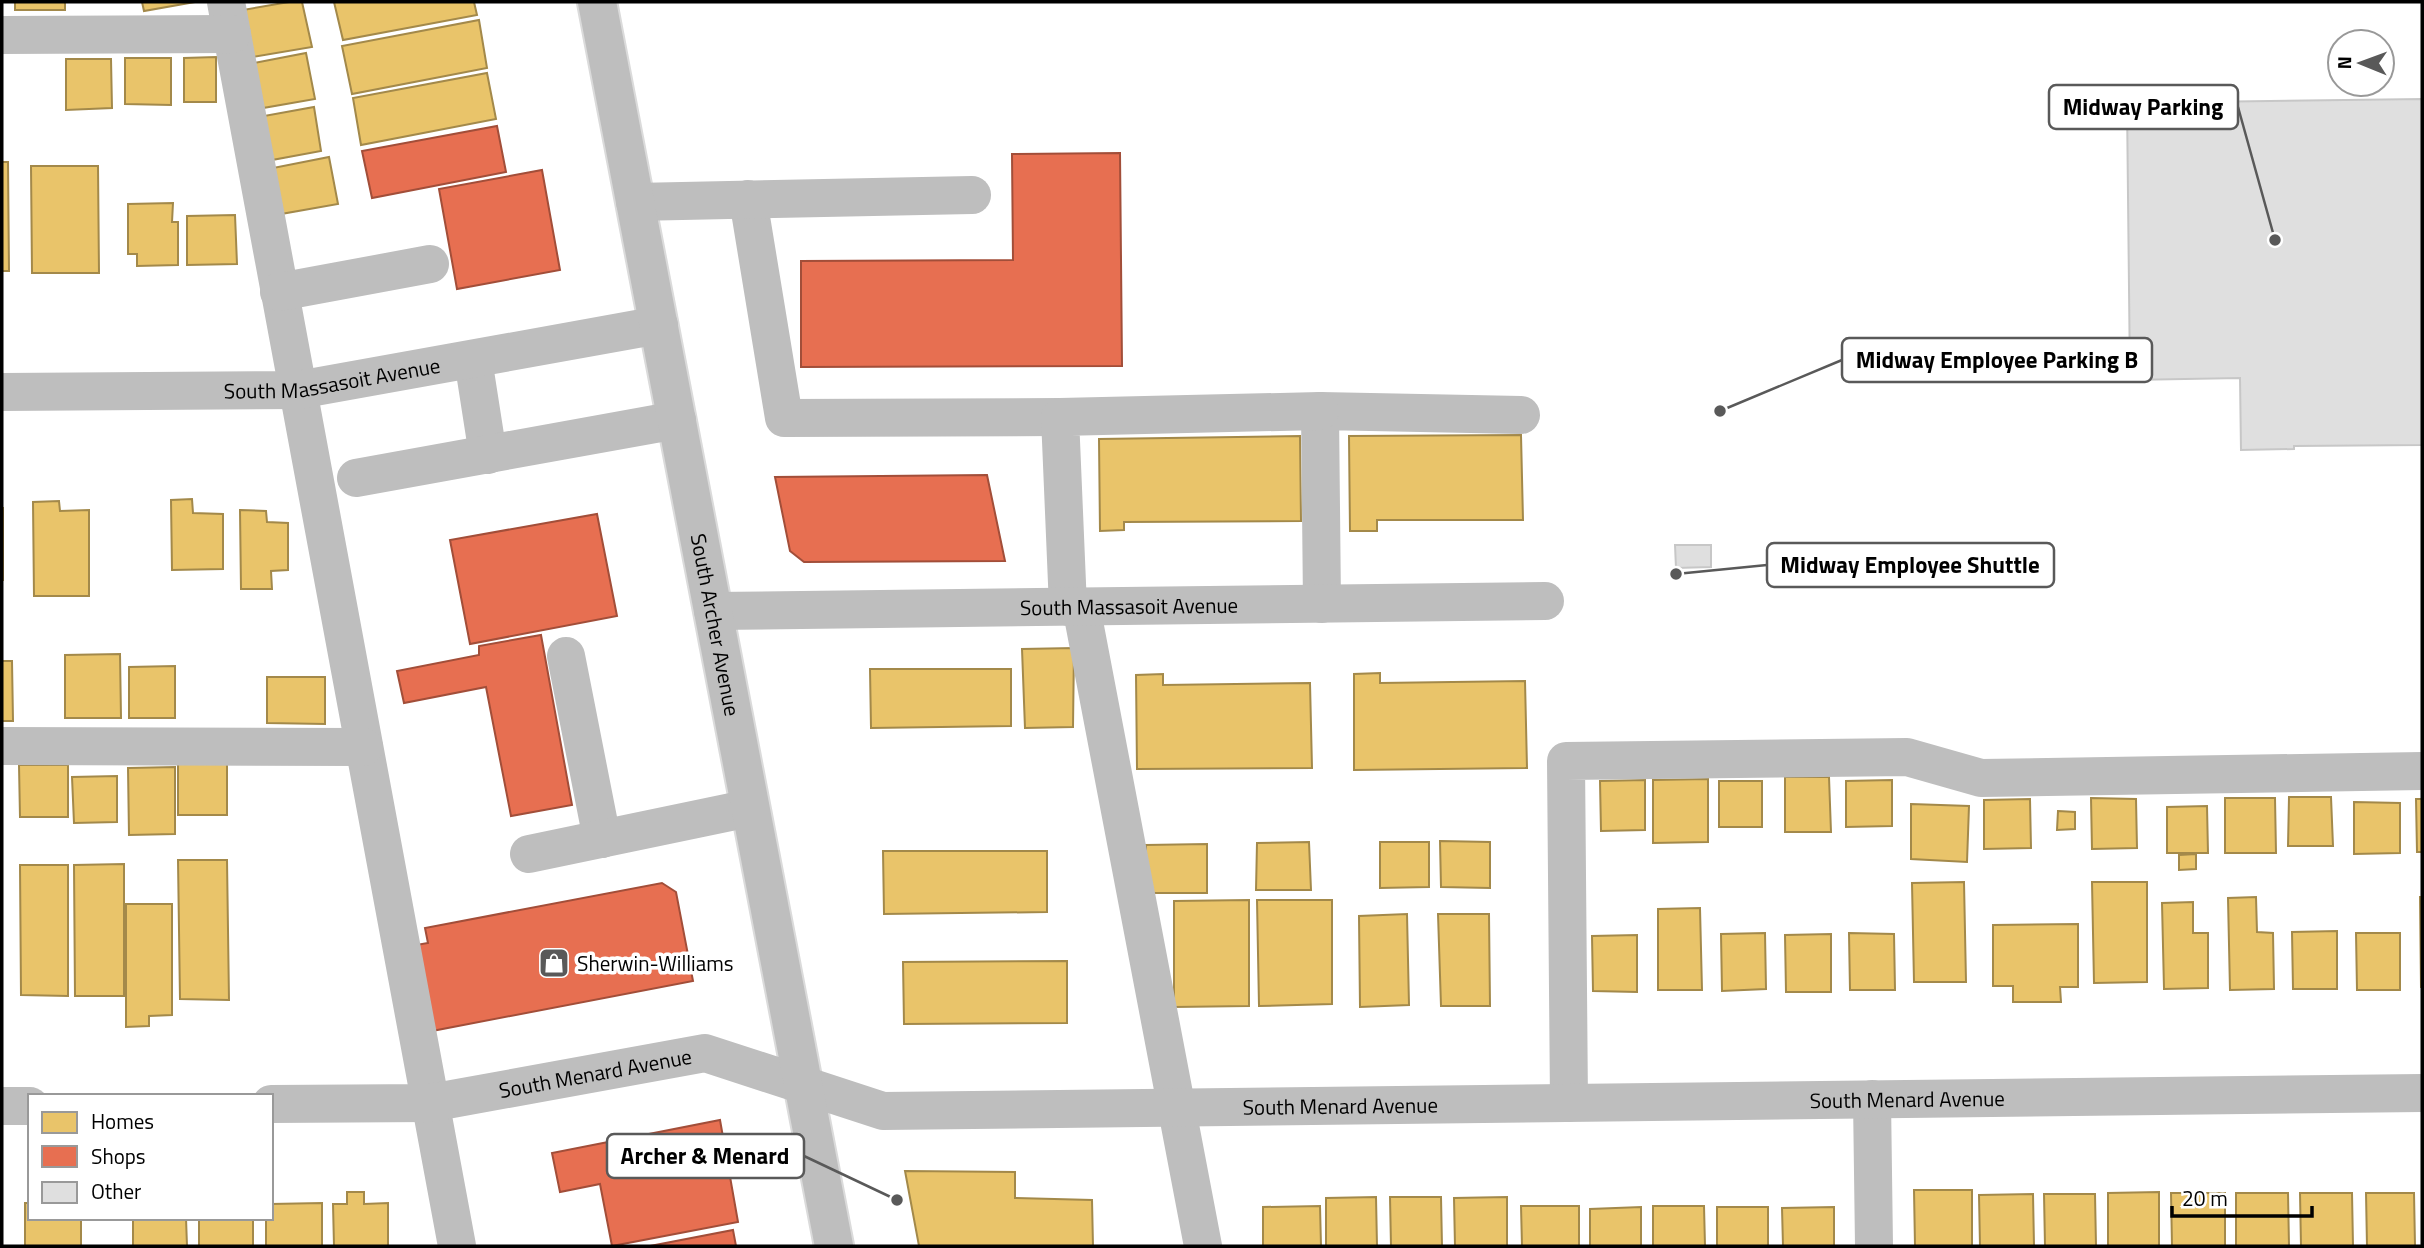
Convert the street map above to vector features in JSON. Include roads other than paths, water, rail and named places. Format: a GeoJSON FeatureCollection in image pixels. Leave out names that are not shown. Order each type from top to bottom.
{"type":"FeatureCollection","features":[{"type":"Feature","properties":{"kind":"street","name":"South Archer Avenue"},"geometry":{"type":"LineString","coordinates":[[597,2],[834,1246]]}},
{"type":"Feature","properties":{"kind":"street"},"geometry":{"type":"LineString","coordinates":[[2,35],[229,18],[457,1246]]}},
{"type":"Feature","properties":{"kind":"street"},"geometry":{"type":"LineString","coordinates":[[635,202],[972,195]]}},
{"type":"Feature","properties":{"kind":"street"},"geometry":{"type":"LineString","coordinates":[[748,198],[784,418],[1060,417],[1320,411],[1521,415]]}},
{"type":"Feature","properties":{"kind":"street"},"geometry":{"type":"LineString","coordinates":[[279,292],[430,264]]}},
{"type":"Feature","properties":{"kind":"street","name":"South Massasoit Avenue"},"geometry":{"type":"LineString","coordinates":[[2,392],[298,390],[659,325]]}},
{"type":"Feature","properties":{"kind":"street"},"geometry":{"type":"LineString","coordinates":[[473,359],[488,455]]}},
{"type":"Feature","properties":{"kind":"street"},"geometry":{"type":"LineString","coordinates":[[1320,411],[1322,604]]}},
{"type":"Feature","properties":{"kind":"street"},"geometry":{"type":"LineString","coordinates":[[1060,417],[1074,607],[1203,1246]]}},
{"type":"Feature","properties":{"kind":"street"},"geometry":{"type":"LineString","coordinates":[[355,478],[677,420]]}},
{"type":"Feature","properties":{"kind":"street","name":"South Massasoit Avenue"},"geometry":{"type":"LineString","coordinates":[[713,611],[1545,601]]}},
{"type":"Feature","properties":{"kind":"street"},"geometry":{"type":"LineString","coordinates":[[566,656],[602,839]]}},
{"type":"Feature","properties":{"kind":"street"},"geometry":{"type":"LineString","coordinates":[[2,746],[364,747]]}},
{"type":"Feature","properties":{"kind":"street"},"geometry":{"type":"LineString","coordinates":[[1569,1103],[1566,761],[1907,757],[1981,778],[2422,771]]}},
{"type":"Feature","properties":{"kind":"street"},"geometry":{"type":"LineString","coordinates":[[529,854],[750,808]]}},
{"type":"Feature","properties":{"kind":"street","name":"South Menard Avenue"},"geometry":{"type":"LineString","coordinates":[[273,1104],[430,1103],[705,1053],[883,1111],[2422,1093]]}},
{"type":"Feature","properties":{"kind":"street"},"geometry":{"type":"LineString","coordinates":[[1872,1099],[1874,1246]]}},
{"type":"Feature","properties":{"kind":"street"},"geometry":{"type":"LineString","coordinates":[[2,1106],[28,1106]]}},
{"type":"Feature","properties":{"kind":"place","name":"Midway Parking"},"geometry":{"type":"Point","coordinates":[2275,240]}},
{"type":"Feature","properties":{"kind":"place","name":"Midway Employee Parking B"},"geometry":{"type":"Point","coordinates":[1720,411]}},
{"type":"Feature","properties":{"kind":"place","name":"Midway Employee Shuttle"},"geometry":{"type":"Point","coordinates":[1676,574]}},
{"type":"Feature","properties":{"kind":"place","name":"Sherwin-Williams"},"geometry":{"type":"Point","coordinates":[554,963]}},
{"type":"Feature","properties":{"kind":"place","name":"Archer & Menard"},"geometry":{"type":"Point","coordinates":[897,1200]}}]}
